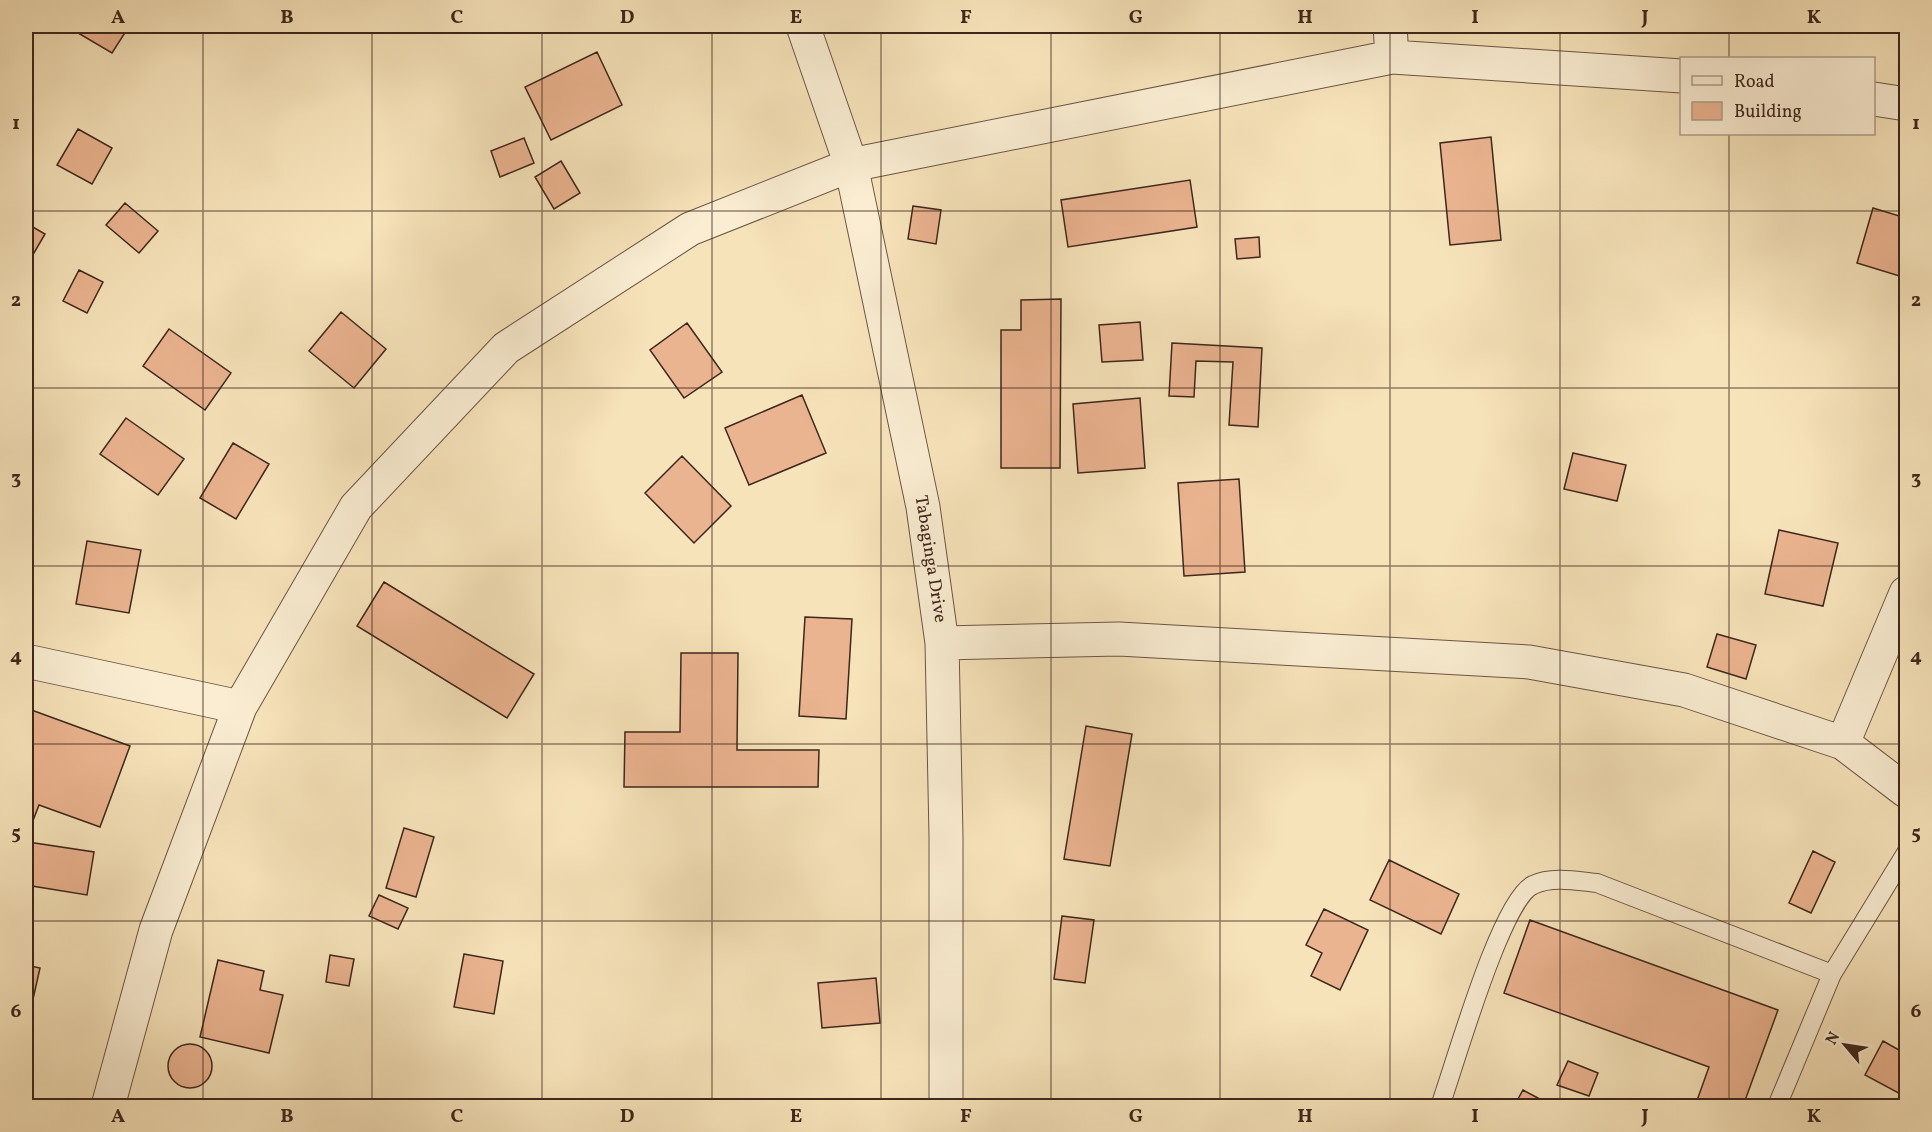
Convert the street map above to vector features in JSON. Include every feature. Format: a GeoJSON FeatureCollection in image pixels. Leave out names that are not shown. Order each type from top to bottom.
{"type":"FeatureCollection","features":[{"type":"Feature","properties":{"kind":"street","name":"Tabaginga Drive"},"geometry":{"type":"LineString","coordinates":[[803,26],[851,165],[923,507],[942,643],[946,836],[946,1107]]}},
{"type":"Feature","properties":{"kind":"street"},"geometry":{"type":"LineString","coordinates":[[108,1107],[156,930],[240,707],[356,507],[506,348],[690,229],[851,165],[1391,41],[1680,76]]}},
{"type":"Feature","properties":{"kind":"street"},"geometry":{"type":"LineString","coordinates":[[1875,99],[1906,104]]}},
{"type":"Feature","properties":{"kind":"street"},"geometry":{"type":"LineString","coordinates":[[1843,743],[1906,593]]}},
{"type":"Feature","properties":{"kind":"street"},"geometry":{"type":"LineString","coordinates":[[942,643],[1119,639],[1529,662],[1684,690],[1843,743],[1906,791]]}},
{"type":"Feature","properties":{"kind":"street"},"geometry":{"type":"LineString","coordinates":[[26,661],[240,707]]}},
{"type":"Feature","properties":{"kind":"lane"},"geometry":{"type":"LineString","coordinates":[[1777,1107],[1832,974],[1906,853]]}},
{"type":"Feature","properties":{"kind":"lane"},"geometry":{"type":"LineString","coordinates":[[1440,1107],[1493,951],[1514,904],[1532,885],[1558,880],[1597,883],[1832,974]]}},
{"type":"Feature","properties":{"kind":"building"},"geometry":{"type":"Polygon","coordinates":[[[76,26],[125,26],[128,28],[112,53],[73,30],[76,26]]]}},
{"type":"Feature","properties":{"kind":"building"},"geometry":{"type":"Polygon","coordinates":[[[1836,26],[1876,26],[1875,32],[1836,26]]]}},
{"type":"Feature","properties":{"kind":"building"},"geometry":{"type":"Polygon","coordinates":[[[597,52],[622,105],[551,140],[525,87],[597,52]]]}},
{"type":"Feature","properties":{"kind":"building"},"geometry":{"type":"Polygon","coordinates":[[[78,129],[112,148],[92,184],[57,165],[78,129]]]}},
{"type":"Feature","properties":{"kind":"building"},"geometry":{"type":"Polygon","coordinates":[[[1491,137],[1501,240],[1450,245],[1440,143],[1491,137]]]}},
{"type":"Feature","properties":{"kind":"building"},"geometry":{"type":"Polygon","coordinates":[[[524,138],[534,163],[500,177],[491,151],[524,138]]]}},
{"type":"Feature","properties":{"kind":"building"},"geometry":{"type":"Polygon","coordinates":[[[561,161],[580,193],[554,209],[535,177],[561,161]]]}},
{"type":"Feature","properties":{"kind":"building"},"geometry":{"type":"Polygon","coordinates":[[[1190,180],[1197,227],[1068,247],[1061,200],[1190,180]]]}},
{"type":"Feature","properties":{"kind":"building"},"geometry":{"type":"Polygon","coordinates":[[[125,203],[158,231],[139,253],[106,225],[125,203]]]}},
{"type":"Feature","properties":{"kind":"building"},"geometry":{"type":"Polygon","coordinates":[[[913,206],[941,210],[936,244],[908,239],[913,206]]]}},
{"type":"Feature","properties":{"kind":"building"},"geometry":{"type":"Polygon","coordinates":[[[1873,208],[1906,218],[1906,278],[1857,263],[1873,208]]]}},
{"type":"Feature","properties":{"kind":"building"},"geometry":{"type":"Polygon","coordinates":[[[26,223],[45,234],[27,265],[26,264],[26,223]]]}},
{"type":"Feature","properties":{"kind":"building"},"geometry":{"type":"Polygon","coordinates":[[[1259,237],[1260,257],[1237,259],[1235,239],[1259,237]]]}},
{"type":"Feature","properties":{"kind":"building"},"geometry":{"type":"Polygon","coordinates":[[[79,270],[103,282],[87,313],[63,301],[79,270]]]}},
{"type":"Feature","properties":{"kind":"building"},"geometry":{"type":"Polygon","coordinates":[[[1061,299],[1060,468],[1001,468],[1001,330],[1021,330],[1021,300],[1061,299]]]}},
{"type":"Feature","properties":{"kind":"building"},"geometry":{"type":"Polygon","coordinates":[[[341,312],[386,349],[354,388],[309,351],[341,312]]]}},
{"type":"Feature","properties":{"kind":"building"},"geometry":{"type":"Polygon","coordinates":[[[1140,322],[1143,360],[1102,362],[1099,325],[1140,322]]]}},
{"type":"Feature","properties":{"kind":"building"},"geometry":{"type":"Polygon","coordinates":[[[687,323],[722,372],[684,398],[650,350],[687,323]]]}},
{"type":"Feature","properties":{"kind":"building"},"geometry":{"type":"Polygon","coordinates":[[[169,329],[231,373],[205,410],[143,366],[169,329]]]}},
{"type":"Feature","properties":{"kind":"building"},"geometry":{"type":"Polygon","coordinates":[[[1172,343],[1262,348],[1258,427],[1229,425],[1233,362],[1196,361],[1194,397],[1169,396],[1172,343]]]}},
{"type":"Feature","properties":{"kind":"building"},"geometry":{"type":"Polygon","coordinates":[[[802,395],[826,453],[749,485],[725,428],[802,395]]]}},
{"type":"Feature","properties":{"kind":"building"},"geometry":{"type":"Polygon","coordinates":[[[1140,398],[1145,468],[1078,473],[1073,404],[1140,398]]]}},
{"type":"Feature","properties":{"kind":"building"},"geometry":{"type":"Polygon","coordinates":[[[126,418],[184,459],[158,495],[100,454],[126,418]]]}},
{"type":"Feature","properties":{"kind":"building"},"geometry":{"type":"Polygon","coordinates":[[[233,443],[269,464],[236,519],[200,498],[233,443]]]}},
{"type":"Feature","properties":{"kind":"building"},"geometry":{"type":"Polygon","coordinates":[[[1573,453],[1626,465],[1617,501],[1564,489],[1573,453]]]}},
{"type":"Feature","properties":{"kind":"building"},"geometry":{"type":"Polygon","coordinates":[[[682,456],[731,506],[694,543],[645,493],[682,456]]]}},
{"type":"Feature","properties":{"kind":"building"},"geometry":{"type":"Polygon","coordinates":[[[1239,479],[1245,572],[1184,576],[1178,483],[1239,479]]]}},
{"type":"Feature","properties":{"kind":"building"},"geometry":{"type":"Polygon","coordinates":[[[1779,530],[1838,543],[1823,606],[1765,594],[1779,530]]]}},
{"type":"Feature","properties":{"kind":"building"},"geometry":{"type":"Polygon","coordinates":[[[87,541],[141,550],[129,613],[76,604],[87,541]]]}},
{"type":"Feature","properties":{"kind":"building"},"geometry":{"type":"Polygon","coordinates":[[[384,582],[534,674],[507,718],[357,626],[384,582]]]}},
{"type":"Feature","properties":{"kind":"building"},"geometry":{"type":"Polygon","coordinates":[[[805,617],[852,619],[846,719],[799,716],[805,617]]]}},
{"type":"Feature","properties":{"kind":"building"},"geometry":{"type":"Polygon","coordinates":[[[1717,634],[1756,645],[1746,679],[1707,667],[1717,634]]]}},
{"type":"Feature","properties":{"kind":"building"},"geometry":{"type":"Polygon","coordinates":[[[681,653],[738,653],[737,750],[819,750],[818,787],[624,787],[625,732],[680,732],[681,653]]]}},
{"type":"Feature","properties":{"kind":"building"},"geometry":{"type":"Polygon","coordinates":[[[26,708],[130,746],[100,827],[39,805],[29,831],[26,830],[26,708]]]}},
{"type":"Feature","properties":{"kind":"building"},"geometry":{"type":"Polygon","coordinates":[[[1086,726],[1132,734],[1110,866],[1064,859],[1086,726]]]}},
{"type":"Feature","properties":{"kind":"building"},"geometry":{"type":"Polygon","coordinates":[[[404,828],[434,837],[416,897],[386,888],[404,828]]]}},
{"type":"Feature","properties":{"kind":"building"},"geometry":{"type":"Polygon","coordinates":[[[28,842],[94,852],[87,895],[26,885],[28,842]]]}},
{"type":"Feature","properties":{"kind":"building"},"geometry":{"type":"Polygon","coordinates":[[[1813,851],[1835,862],[1811,913],[1789,903],[1813,851]]]}},
{"type":"Feature","properties":{"kind":"building"},"geometry":{"type":"Polygon","coordinates":[[[1389,860],[1459,894],[1441,934],[1370,900],[1389,860]]]}},
{"type":"Feature","properties":{"kind":"building"},"geometry":{"type":"Polygon","coordinates":[[[379,895],[408,908],[398,929],[369,916],[379,895]]]}},
{"type":"Feature","properties":{"kind":"building"},"geometry":{"type":"Polygon","coordinates":[[[1324,909],[1368,930],[1340,990],[1311,976],[1322,953],[1306,945],[1324,909]]]}},
{"type":"Feature","properties":{"kind":"building"},"geometry":{"type":"Polygon","coordinates":[[[1062,916],[1094,920],[1085,983],[1054,979],[1062,916]]]}},
{"type":"Feature","properties":{"kind":"building"},"geometry":{"type":"Polygon","coordinates":[[[1530,920],[1778,1010],[1743,1106],[1695,1106],[1709,1067],[1504,993],[1530,920]]]}},
{"type":"Feature","properties":{"kind":"building"},"geometry":{"type":"Polygon","coordinates":[[[464,954],[503,961],[494,1014],[454,1007],[464,954]]]}},
{"type":"Feature","properties":{"kind":"building"},"geometry":{"type":"Polygon","coordinates":[[[330,955],[354,959],[349,986],[326,982],[330,955]]]}},
{"type":"Feature","properties":{"kind":"building"},"geometry":{"type":"Polygon","coordinates":[[[218,960],[264,971],[260,990],[283,995],[269,1053],[200,1037],[218,960]]]}},
{"type":"Feature","properties":{"kind":"building"},"geometry":{"type":"Polygon","coordinates":[[[26,965],[40,968],[27,1026],[26,1025],[26,965]]]}},
{"type":"Feature","properties":{"kind":"building"},"geometry":{"type":"Polygon","coordinates":[[[876,978],[880,1023],[822,1028],[818,983],[876,978]]]}},
{"type":"Feature","properties":{"kind":"building"},"geometry":{"type":"Polygon","coordinates":[[[1883,1041],[1906,1054],[1906,1097],[1865,1075],[1883,1041]]]}},
{"type":"Feature","properties":{"kind":"building"},"geometry":{"type":"Polygon","coordinates":[[[190,1044],[205,1051],[212,1066],[205,1081],[190,1088],[175,1081],[168,1066],[175,1051],[190,1044]]]}},
{"type":"Feature","properties":{"kind":"building"},"geometry":{"type":"Polygon","coordinates":[[[1568,1061],[1598,1073],[1589,1096],[1557,1085],[1568,1061]]]}},
{"type":"Feature","properties":{"kind":"building"},"geometry":{"type":"Polygon","coordinates":[[[1523,1090],[1553,1106],[1514,1106],[1523,1090]]]}}]}
